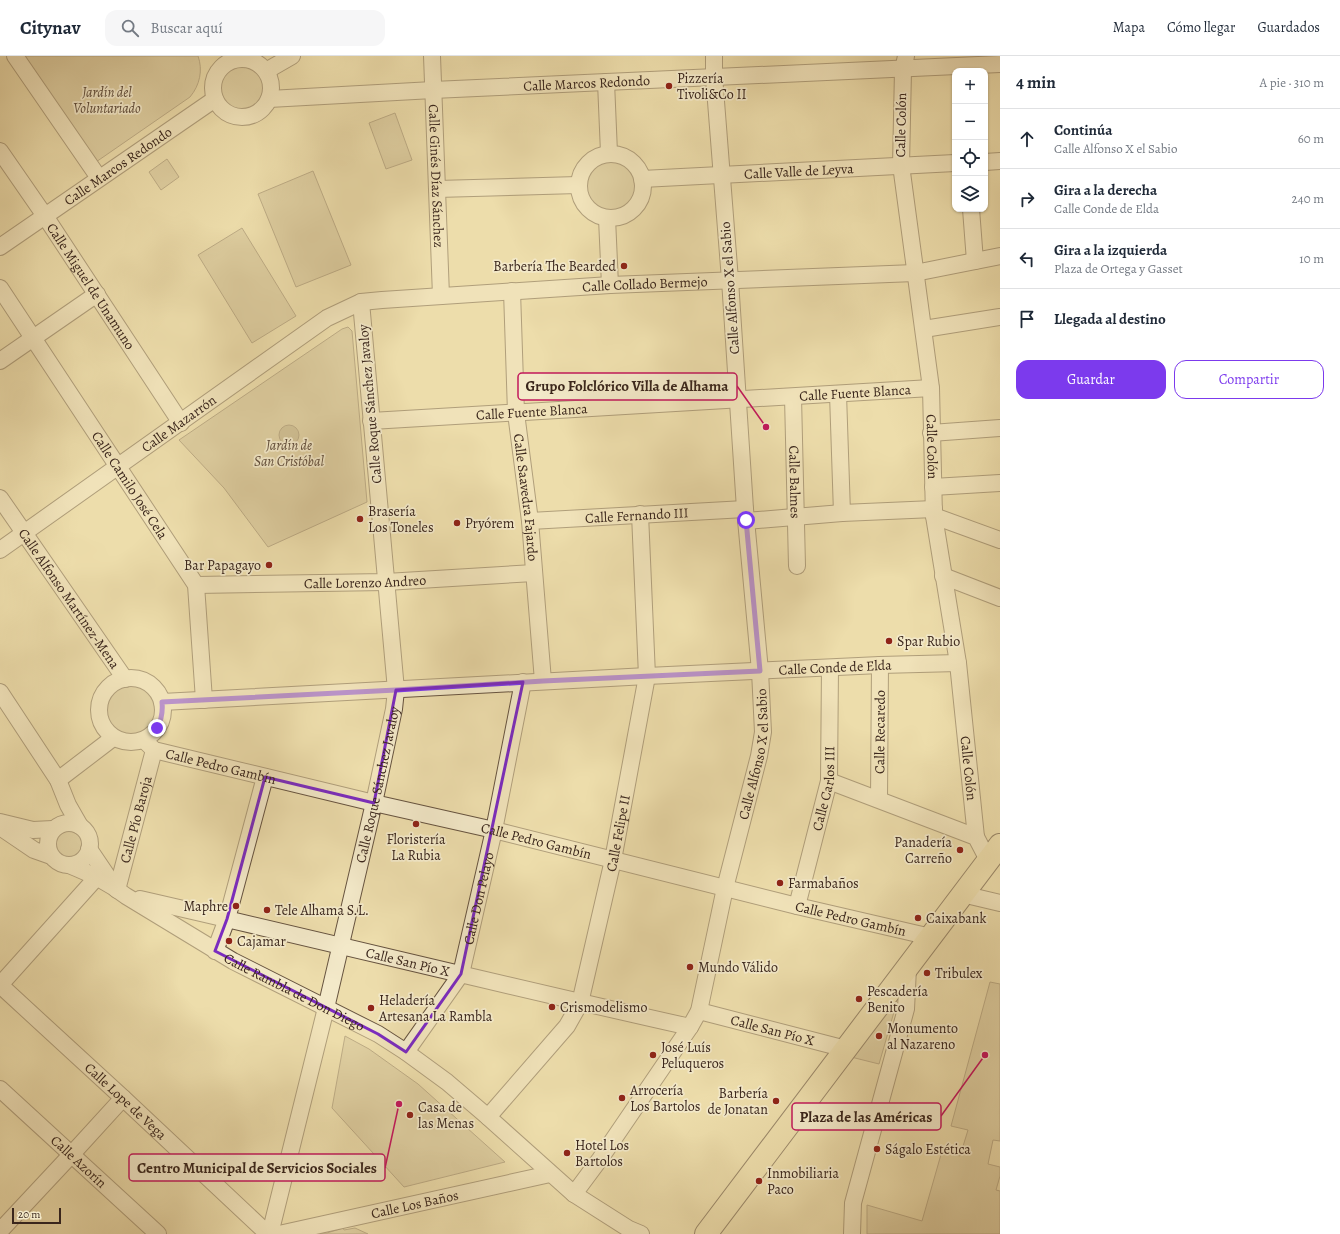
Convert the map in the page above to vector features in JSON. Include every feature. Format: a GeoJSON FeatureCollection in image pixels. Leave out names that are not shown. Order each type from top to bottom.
{"type":"FeatureCollection","features":[{"type":"Feature","properties":{"kind":"main road"},"geometry":{"type":"LineString","coordinates":[[706,1234],[994,852]]}},
{"type":"Feature","properties":{"kind":"street"},"geometry":{"type":"LineString","coordinates":[[14,56],[99,178]]}},
{"type":"Feature","properties":{"kind":"street"},"geometry":{"type":"LineString","coordinates":[[266,71],[292,56]]}},
{"type":"Feature","properties":{"kind":"street","name":"Calle Ginés Díaz Sánchez"},"geometry":{"type":"LineString","coordinates":[[432,56],[441,296]]}},
{"type":"Feature","properties":{"kind":"street","name":"Calle Alfonso X el Sabio"},"geometry":{"type":"LineString","coordinates":[[574,1194],[690,1027],[699,1011],[725,888],[759,756],[763,732],[760,671],[745,515],[730,280],[714,76],[714,56]]}},
{"type":"Feature","properties":{"kind":"street"},"geometry":{"type":"LineString","coordinates":[[227,59],[252,60],[266,71],[270,80],[271,90],[269,99],[264,108],[256,114],[247,117],[237,117],[228,114],[220,108],[215,99],[213,90],[214,80],[227,59]]}},
{"type":"Feature","properties":{"kind":"street","name":"Calle Marcos Redondo"},"geometry":{"type":"LineString","coordinates":[[269,99],[714,76],[904,63],[1000,64]]}},
{"type":"Feature","properties":{"kind":"street","name":"Calle Colón"},"geometry":{"type":"LineString","coordinates":[[904,63],[901,165],[932,388],[934,513],[958,663],[976,837]]}},
{"type":"Feature","properties":{"kind":"street"},"geometry":{"type":"LineString","coordinates":[[606,82],[609,154]]}},
{"type":"Feature","properties":{"kind":"street","name":"Calle Marcos Redondo"},"geometry":{"type":"LineString","coordinates":[[0,247],[215,99]]}},
{"type":"Feature","properties":{"kind":"street","name":"Calle Miguel de Unamuno"},"geometry":{"type":"LineString","coordinates":[[0,150],[181,422]]}},
{"type":"Feature","properties":{"kind":"street"},"geometry":{"type":"LineString","coordinates":[[609,154],[618,154],[634,163],[639,170],[642,179],[643,190],[639,201],[633,210],[623,216],[608,218],[592,213],[580,196],[578,186],[582,172],[591,160],[600,155],[609,154]]}},
{"type":"Feature","properties":{"kind":"street"},"geometry":{"type":"LineString","coordinates":[[988,162],[1000,161]]}},
{"type":"Feature","properties":{"kind":"street","name":"Calle Valle de Leyva"},"geometry":{"type":"LineString","coordinates":[[642,179],[952,163]]}},
{"type":"Feature","properties":{"kind":"street"},"geometry":{"type":"LineString","coordinates":[[437,189],[578,186]]}},
{"type":"Feature","properties":{"kind":"street"},"geometry":{"type":"LineString","coordinates":[[971,212],[975,260]]}},
{"type":"Feature","properties":{"kind":"street"},"geometry":{"type":"LineString","coordinates":[[608,218],[610,285]]}},
{"type":"Feature","properties":{"kind":"street","name":"Calle Collado Bermejo"},"geometry":{"type":"LineString","coordinates":[[361,302],[610,285],[915,273],[1000,256]]}},
{"type":"Feature","properties":{"kind":"street","name":"Calle Camilo José Cela"},"geometry":{"type":"LineString","coordinates":[[0,288],[34,337],[196,585],[204,700]]}},
{"type":"Feature","properties":{"kind":"street","name":"Calle Saavedra Fajardo"},"geometry":{"type":"LineString","coordinates":[[512,291],[516,413],[530,521],[543,681]]}},
{"type":"Feature","properties":{"kind":"street"},"geometry":{"type":"LineString","coordinates":[[0,361],[97,294]]}},
{"type":"Feature","properties":{"kind":"street","name":"Calle Mazarrón"},"geometry":{"type":"LineString","coordinates":[[0,550],[327,318],[361,302]]}},
{"type":"Feature","properties":{"kind":"street","name":"Calle Roque Sánchez Javaloy"},"geometry":{"type":"LineString","coordinates":[[269,1234],[326,1008],[374,803],[394,709],[396,690],[361,302]]}},
{"type":"Feature","properties":{"kind":"street"},"geometry":{"type":"LineString","coordinates":[[924,329],[1000,317]]}},
{"type":"Feature","properties":{"kind":"street","name":"Calle Fuente Blanca"},"geometry":{"type":"LineString","coordinates":[[371,421],[932,388]]}},
{"type":"Feature","properties":{"kind":"street"},"geometry":{"type":"LineString","coordinates":[[838,394],[842,513]]}},
{"type":"Feature","properties":{"kind":"street","name":"Calle Balmes"},"geometry":{"type":"LineString","coordinates":[[793,397],[797,566]]}},
{"type":"Feature","properties":{"kind":"street"},"geometry":{"type":"LineString","coordinates":[[932,433],[1000,428]]}},
{"type":"Feature","properties":{"kind":"street"},"geometry":{"type":"LineString","coordinates":[[933,487],[1000,484]]}},
{"type":"Feature","properties":{"kind":"street","name":"Calle Alfonso Martínez-Mena"},"geometry":{"type":"LineString","coordinates":[[0,498],[125,679]]}},
{"type":"Feature","properties":{"kind":"street","name":"Calle Fernando III"},"geometry":{"type":"LineString","coordinates":[[530,521],[640,514],[795,516],[842,513],[934,513]]}},
{"type":"Feature","properties":{"kind":"street"},"geometry":{"type":"LineString","coordinates":[[934,513],[1000,540]]}},
{"type":"Feature","properties":{"kind":"street","name":"Calle Felipe II"},"geometry":{"type":"LineString","coordinates":[[488,1116],[567,1026],[580,1003],[613,860],[647,676],[640,514]]}},
{"type":"Feature","properties":{"kind":"street","name":"Calle Lorenzo Andreo"},"geometry":{"type":"LineString","coordinates":[[196,585],[386,582],[534,573]]}},
{"type":"Feature","properties":{"kind":"street"},"geometry":{"type":"LineString","coordinates":[[943,576],[1000,598]]}},
{"type":"Feature","properties":{"kind":"street","name":"Calle Conde de Elda"},"geometry":{"type":"LineString","coordinates":[[162,702],[543,681],[880,665],[958,663]]}},
{"type":"Feature","properties":{"kind":"street","name":"Calle Recaredo"},"geometry":{"type":"LineString","coordinates":[[880,665],[880,799]]}},
{"type":"Feature","properties":{"kind":"street","name":"Calle Carlos III"},"geometry":{"type":"LineString","coordinates":[[797,906],[829,781],[830,668]]}},
{"type":"Feature","properties":{"kind":"street"},"geometry":{"type":"LineString","coordinates":[[133,678],[148,683],[159,695],[162,702],[161,720],[154,731],[149,745],[129,743],[113,738],[106,732],[98,714],[102,695],[116,682],[125,679],[133,678]]}},
{"type":"Feature","properties":{"kind":"street","name":"Calle Don Pelayo"},"geometry":{"type":"LineString","coordinates":[[406,1052],[461,974],[494,830],[523,682]]}},
{"type":"Feature","properties":{"kind":"street"},"geometry":{"type":"LineString","coordinates":[[0,692],[59,782],[68,805],[80,826]]}},
{"type":"Feature","properties":{"kind":"street"},"geometry":{"type":"LineString","coordinates":[[59,782],[113,738]]}},
{"type":"Feature","properties":{"kind":"street","name":"Calle Pedro Gambín"},"geometry":{"type":"LineString","coordinates":[[149,745],[265,777],[494,830],[797,906],[931,937]]}},
{"type":"Feature","properties":{"kind":"street","name":"Calle Pío Baroja"},"geometry":{"type":"LineString","coordinates":[[119,891],[149,745]]}},
{"type":"Feature","properties":{"kind":"street"},"geometry":{"type":"LineString","coordinates":[[215,950],[228,919],[265,777]]}},
{"type":"Feature","properties":{"kind":"street"},"geometry":{"type":"LineString","coordinates":[[829,781],[880,799],[976,837],[994,852]]}},
{"type":"Feature","properties":{"kind":"street"},"geometry":{"type":"LineString","coordinates":[[59,782],[61,808],[56,827],[49,835],[48,850],[51,856],[62,864],[69,865],[97,877],[119,891]]}},
{"type":"Feature","properties":{"kind":"street"},"geometry":{"type":"LineString","coordinates":[[0,822],[33,830],[56,827],[66,823],[73,823],[80,826],[89,836],[89,849],[87,856],[82,861],[69,865]]}},
{"type":"Feature","properties":{"kind":"street"},"geometry":{"type":"LineString","coordinates":[[0,827],[34,850],[51,856]]}},
{"type":"Feature","properties":{"kind":"street"},"geometry":{"type":"LineString","coordinates":[[89,849],[119,891]]}},
{"type":"Feature","properties":{"kind":"street"},"geometry":{"type":"LineString","coordinates":[[0,985],[97,877]]}},
{"type":"Feature","properties":{"kind":"street","name":"Calle San Pío X"},"geometry":{"type":"LineString","coordinates":[[119,891],[340,946],[580,1003],[690,1027]]}},
{"type":"Feature","properties":{"kind":"street","name":"Calle Rambla de Don Diego"},"geometry":{"type":"LineString","coordinates":[[119,891],[233,961],[378,1034],[406,1052],[447,1082],[488,1116],[550,1174],[574,1194],[629,1229],[641,1234]]}},
{"type":"Feature","properties":{"kind":"street"},"geometry":{"type":"LineString","coordinates":[[962,894],[1000,903]]}},
{"type":"Feature","properties":{"kind":"street"},"geometry":{"type":"LineString","coordinates":[[852,1234],[854,1203],[906,1010],[908,968]]}},
{"type":"Feature","properties":{"kind":"street","name":"Calle Lope de Vega"},"geometry":{"type":"LineString","coordinates":[[0,985],[269,1234]]}},
{"type":"Feature","properties":{"kind":"street","name":"Calle San Pío X"},"geometry":{"type":"LineString","coordinates":[[699,1011],[846,1049]]}},
{"type":"Feature","properties":{"kind":"street","name":"Calle Azorín"},"geometry":{"type":"LineString","coordinates":[[0,1089],[158,1234]]}},
{"type":"Feature","properties":{"kind":"street"},"geometry":{"type":"LineString","coordinates":[[4,1234],[0,1231],[123,1098]]}},
{"type":"Feature","properties":{"kind":"street","name":"Calle Los Baños"},"geometry":{"type":"LineString","coordinates":[[279,1234],[550,1174]]}},
{"type":"Feature","properties":{"kind":"highlighted area"},"geometry":{"type":"Polygon","coordinates":[[[523,682],[461,974],[406,1052],[378,1034],[215,951],[227,919],[265,777],[374,803],[396,690],[523,682]]]}},
{"type":"Feature","properties":{"kind":"green space","name":"Jardín del Voluntariado"},"geometry":{"type":"Polygon","coordinates":[[[23,56],[198,56],[200,61],[200,77],[196,88],[190,97],[96,162],[23,56]]]}},
{"type":"Feature","properties":{"kind":"green space"},"geometry":{"type":"Polygon","coordinates":[[[242,64],[251,66],[259,71],[264,79],[266,88],[264,97],[259,105],[251,110],[242,112],[233,110],[225,105],[220,97],[218,88],[220,79],[225,71],[233,66],[242,64]]]}},
{"type":"Feature","properties":{"kind":"green space"},"geometry":{"type":"Polygon","coordinates":[[[395,113],[412,160],[386,169],[369,123],[395,113]]]}},
{"type":"Feature","properties":{"kind":"green space"},"geometry":{"type":"Polygon","coordinates":[[[611,158],[622,160],[631,166],[637,175],[639,186],[637,197],[631,206],[622,212],[611,214],[600,212],[591,206],[585,197],[583,186],[585,175],[591,166],[600,160],[611,158]]]}},
{"type":"Feature","properties":{"kind":"green space"},"geometry":{"type":"Polygon","coordinates":[[[167,159],[179,177],[161,190],[149,172],[167,159]]]}},
{"type":"Feature","properties":{"kind":"green space"},"geometry":{"type":"Polygon","coordinates":[[[313,171],[351,265],[296,287],[258,194],[313,171]]]}},
{"type":"Feature","properties":{"kind":"green space"},"geometry":{"type":"Polygon","coordinates":[[[242,228],[296,316],[252,343],[198,255],[242,228]]]}},
{"type":"Feature","properties":{"kind":"green space","name":"Jardín de San Cristóbal"},"geometry":{"type":"Polygon","coordinates":[[[348,327],[352,331],[367,502],[268,547],[224,488],[179,440],[342,329],[348,327]]]}},
{"type":"Feature","properties":{"kind":"green space"},"geometry":{"type":"Polygon","coordinates":[[[126,684],[136,684],[146,688],[154,696],[158,706],[158,716],[154,726],[146,734],[136,738],[126,738],[116,734],[108,726],[104,716],[104,706],[108,696],[116,688],[126,684]]]}},
{"type":"Feature","properties":{"kind":"green space"},"geometry":{"type":"Polygon","coordinates":[[[66,827],[72,827],[76,828],[83,834],[86,844],[85,851],[79,858],[72,861],[66,861],[62,860],[55,854],[52,847],[52,841],[53,837],[59,830],[66,827]]]}},
{"type":"Feature","properties":{"kind":"green space"},"geometry":{"type":"Polygon","coordinates":[[[990,982],[1000,984],[1000,1141],[993,1140],[988,1164],[1000,1167],[1000,1176],[996,1190],[1000,1191],[1000,1234],[867,1234],[867,1205],[922,1221],[942,1151],[960,1156],[968,1130],[951,1126],[990,982]]]}},
{"type":"Feature","properties":{"kind":"green space"},"geometry":{"type":"Polygon","coordinates":[[[890,1008],[894,1012],[879,1064],[851,1057],[890,1008]]]}},
{"type":"Feature","properties":{"kind":"green space"},"geometry":{"type":"Polygon","coordinates":[[[345,1036],[369,1049],[418,1084],[505,1162],[404,1187],[332,1108],[345,1036]]]}},
{"type":"Feature","properties":{"kind":"green space"},"geometry":{"type":"Polygon","coordinates":[[[343,1228],[344,1230],[355,1228],[368,1234],[308,1234],[327,1233],[343,1228]]]}},
{"type":"Feature","properties":{"kind":"shaded area"},"geometry":{"type":"Polygon","coordinates":[[[289,425],[296,428],[299,435],[296,442],[289,445],[282,442],[279,435],[282,428],[289,425]]]}},
{"type":"Feature","properties":{"kind":"place","name":"Pizzería Tivoli&Co II"},"geometry":{"type":"Point","coordinates":[669,86]}},
{"type":"Feature","properties":{"kind":"place","name":"Barbería The Bearded"},"geometry":{"type":"Point","coordinates":[624,266]}},
{"type":"Feature","properties":{"kind":"place","name":"Grupo Folclórico Villa de Alhama"},"geometry":{"type":"Point","coordinates":[766,427]}},
{"type":"Feature","properties":{"kind":"place","name":"Brasería Los Toneles"},"geometry":{"type":"Point","coordinates":[360,519]}},
{"type":"Feature","properties":{"kind":"place","name":"Pryórem"},"geometry":{"type":"Point","coordinates":[457,523]}},
{"type":"Feature","properties":{"kind":"place","name":"Bar Papagayo"},"geometry":{"type":"Point","coordinates":[269,565]}},
{"type":"Feature","properties":{"kind":"place","name":"Spar Rubio"},"geometry":{"type":"Point","coordinates":[889,641]}},
{"type":"Feature","properties":{"kind":"place","name":"Floristería La Rubia"},"geometry":{"type":"Point","coordinates":[416,824]}},
{"type":"Feature","properties":{"kind":"place","name":"Panadería Carreño"},"geometry":{"type":"Point","coordinates":[960,850]}},
{"type":"Feature","properties":{"kind":"place","name":"Farmabaños"},"geometry":{"type":"Point","coordinates":[780,883]}},
{"type":"Feature","properties":{"kind":"place","name":"Maphre"},"geometry":{"type":"Point","coordinates":[236,906]}},
{"type":"Feature","properties":{"kind":"place","name":"Tele Alhama S.L."},"geometry":{"type":"Point","coordinates":[267,910]}},
{"type":"Feature","properties":{"kind":"place","name":"Caixabank"},"geometry":{"type":"Point","coordinates":[918,918]}},
{"type":"Feature","properties":{"kind":"place","name":"Cajamar"},"geometry":{"type":"Point","coordinates":[229,941]}},
{"type":"Feature","properties":{"kind":"place","name":"Mundo Válido"},"geometry":{"type":"Point","coordinates":[690,967]}},
{"type":"Feature","properties":{"kind":"place","name":"Tribulex"},"geometry":{"type":"Point","coordinates":[927,973]}},
{"type":"Feature","properties":{"kind":"place","name":"Pescadería Benito"},"geometry":{"type":"Point","coordinates":[859,999]}},
{"type":"Feature","properties":{"kind":"place","name":"Crismodelismo"},"geometry":{"type":"Point","coordinates":[552,1007]}},
{"type":"Feature","properties":{"kind":"place","name":"Heladería Artesana La Rambla"},"geometry":{"type":"Point","coordinates":[371,1008]}},
{"type":"Feature","properties":{"kind":"place","name":"Monumento al Nazareno"},"geometry":{"type":"Point","coordinates":[879,1036]}},
{"type":"Feature","properties":{"kind":"place","name":"José Luís Peluqueros"},"geometry":{"type":"Point","coordinates":[653,1055]}},
{"type":"Feature","properties":{"kind":"place","name":"Plaza de las Américas"},"geometry":{"type":"Point","coordinates":[985,1055]}},
{"type":"Feature","properties":{"kind":"place","name":"Arrocería Los Bartolos"},"geometry":{"type":"Point","coordinates":[622,1098]}},
{"type":"Feature","properties":{"kind":"place","name":"Barbería de Jonatan"},"geometry":{"type":"Point","coordinates":[776,1101]}},
{"type":"Feature","properties":{"kind":"place","name":"Centro Municipal de Servicios Sociales"},"geometry":{"type":"Point","coordinates":[399,1104]}},
{"type":"Feature","properties":{"kind":"place","name":"Casa de las Menas"},"geometry":{"type":"Point","coordinates":[410,1115]}},
{"type":"Feature","properties":{"kind":"place","name":"Ságalo Estética"},"geometry":{"type":"Point","coordinates":[877,1149]}},
{"type":"Feature","properties":{"kind":"place","name":"Hotel Los Bartolos"},"geometry":{"type":"Point","coordinates":[567,1153]}},
{"type":"Feature","properties":{"kind":"place","name":"Inmobiliaria Paco"},"geometry":{"type":"Point","coordinates":[759,1181]}},
{"type":"Feature","properties":{"kind":"route"},"geometry":{"type":"LineString","coordinates":[[157,728],[161,720],[162,702],[543,681],[760,671],[746,520]]}}]}
